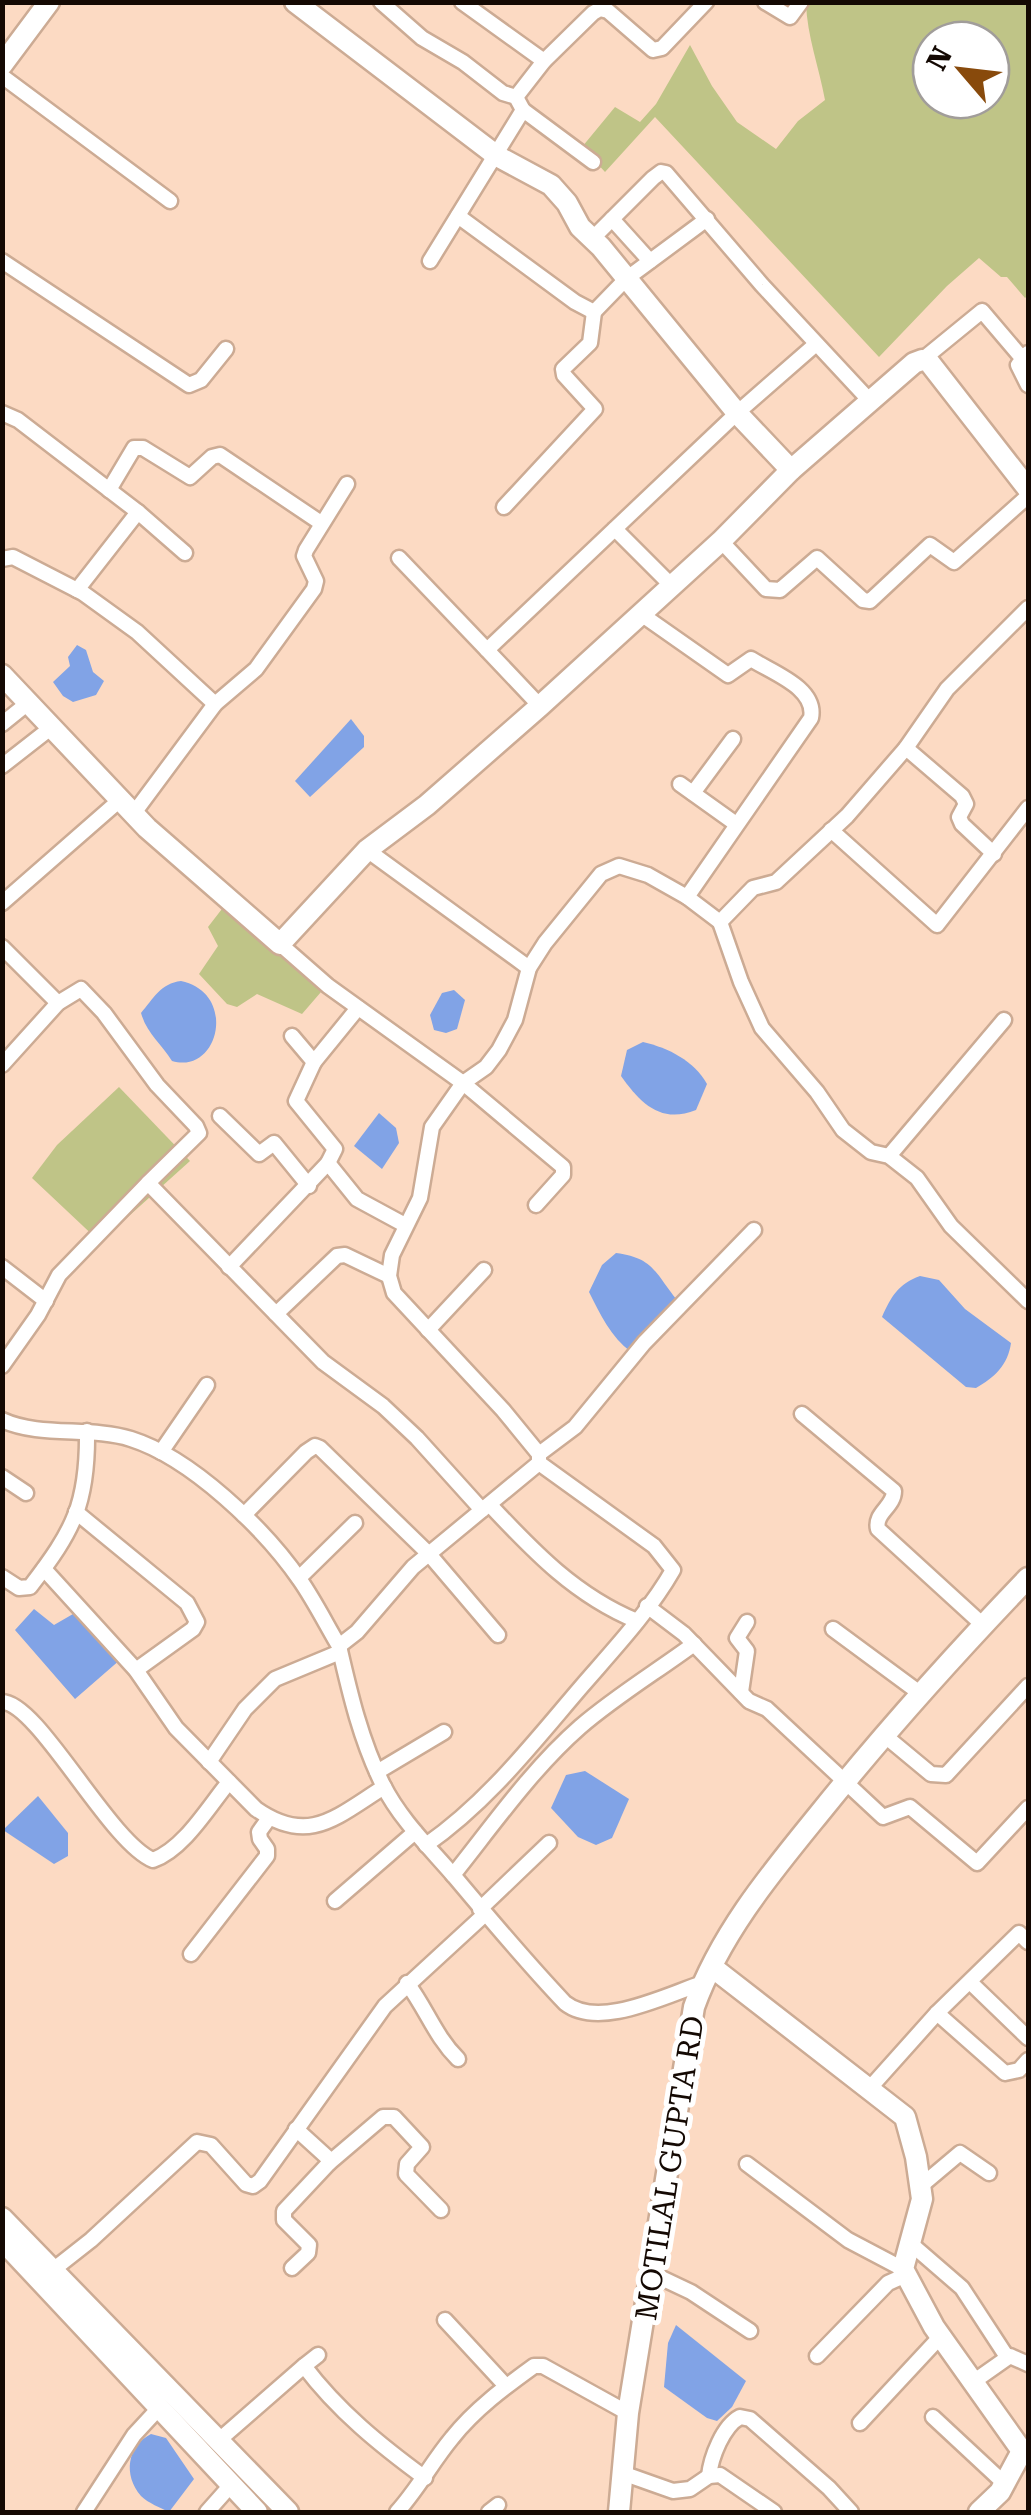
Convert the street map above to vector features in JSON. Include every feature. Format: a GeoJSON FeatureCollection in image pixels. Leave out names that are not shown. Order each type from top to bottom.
{"type":"FeatureCollection","features":[{"type":"Feature","properties":{"kind":"street"},"geometry":{"type":"LineString","coordinates":[[49,2],[3,66],[170,201]]}},
{"type":"Feature","properties":{"kind":"street"},"geometry":{"type":"LineString","coordinates":[[295,2],[496,156],[551,185],[568,203],[580,227],[737,413],[791,470]]}},
{"type":"Feature","properties":{"kind":"street"},"geometry":{"type":"LineString","coordinates":[[381,2],[422,38],[520,103],[593,162]]}},
{"type":"Feature","properties":{"kind":"street"},"geometry":{"type":"LineString","coordinates":[[462,2],[544,61]]}},
{"type":"Feature","properties":{"kind":"street"},"geometry":{"type":"LineString","coordinates":[[430,261],[496,156],[544,61],[587,8],[608,11],[653,50],[662,48],[706,2]]}},
{"type":"Feature","properties":{"kind":"street"},"geometry":{"type":"LineString","coordinates":[[765,2],[790,17],[801,2]]}},
{"type":"Feature","properties":{"kind":"street"},"geometry":{"type":"LineString","coordinates":[[592,239],[661,172],[666,173],[762,285],[870,401]]}},
{"type":"Feature","properties":{"kind":"street"},"geometry":{"type":"LineString","coordinates":[[458,216],[594,312]]}},
{"type":"Feature","properties":{"kind":"street"},"geometry":{"type":"LineString","coordinates":[[612,219],[650,261]]}},
{"type":"Feature","properties":{"kind":"street"},"geometry":{"type":"LineString","coordinates":[[504,507],[595,409],[563,369],[590,342],[594,312],[626,279],[708,219]]}},
{"type":"Feature","properties":{"kind":"street"},"geometry":{"type":"LineString","coordinates":[[2,261],[189,385],[201,380],[226,349]]}},
{"type":"Feature","properties":{"kind":"street"},"geometry":{"type":"LineString","coordinates":[[280,944],[367,850],[426,806],[540,706],[721,541],[791,470],[982,311],[1025,356],[1018,370],[1028,385]]}},
{"type":"Feature","properties":{"kind":"street"},"geometry":{"type":"LineString","coordinates":[[487,650],[737,413],[816,344]]}},
{"type":"Feature","properties":{"kind":"street"},"geometry":{"type":"LineString","coordinates":[[721,541],[766,589],[780,590],[817,558],[863,600],[870,601],[930,545],[954,562],[1028,492],[929,362],[922,360]]}},
{"type":"Feature","properties":{"kind":"street"},"geometry":{"type":"LineString","coordinates":[[2,413],[18,420],[185,553]]}},
{"type":"Feature","properties":{"kind":"street"},"geometry":{"type":"LineString","coordinates":[[108,490],[134,448],[143,448],[190,476],[212,457],[220,456],[321,523]]}},
{"type":"Feature","properties":{"kind":"street"},"geometry":{"type":"LineString","coordinates":[[2,903],[128,806],[215,704],[256,668],[314,589],[316,581],[304,556],[347,484]]}},
{"type":"Feature","properties":{"kind":"street"},"geometry":{"type":"LineString","coordinates":[[77,590],[138,512]]}},
{"type":"Feature","properties":{"kind":"street"},"geometry":{"type":"LineString","coordinates":[[615,529],[672,586]]}},
{"type":"Feature","properties":{"kind":"street"},"geometry":{"type":"LineString","coordinates":[[2,559],[13,557],[77,590],[137,632],[215,704]]}},
{"type":"Feature","properties":{"kind":"street"},"geometry":{"type":"LineString","coordinates":[[399,558],[540,706]]}},
{"type":"Feature","properties":{"kind":"street"},"geometry":{"type":"LineString","coordinates":[[720,922],[753,888],[776,882],[847,816],[906,748],[947,689],[1028,608]]}},
{"type":"Feature","properties":{"kind":"street"},"geometry":{"type":"LineString","coordinates":[[642,614],[728,675],[751,659],[808,696],[814,706],[811,718],[688,897]]}},
{"type":"Feature","properties":{"kind":"street"},"geometry":{"type":"LineString","coordinates":[[2,675],[128,806],[280,944],[358,1008],[463,1083],[563,1167],[562,1176],[536,1205]]}},
{"type":"Feature","properties":{"kind":"street"},"geometry":{"type":"LineString","coordinates":[[2,724],[28,703]]}},
{"type":"Feature","properties":{"kind":"street"},"geometry":{"type":"LineString","coordinates":[[2,766],[52,727]]}},
{"type":"Feature","properties":{"kind":"street"},"geometry":{"type":"LineString","coordinates":[[693,794],[733,739]]}},
{"type":"Feature","properties":{"kind":"street"},"geometry":{"type":"LineString","coordinates":[[906,748],[962,796],[966,804],[959,817],[962,824],[994,854]]}},
{"type":"Feature","properties":{"kind":"street"},"geometry":{"type":"LineString","coordinates":[[680,784],[736,824]]}},
{"type":"Feature","properties":{"kind":"street"},"geometry":{"type":"LineString","coordinates":[[830,830],[937,925],[1028,808]]}},
{"type":"Feature","properties":{"kind":"street"},"geometry":{"type":"LineString","coordinates":[[367,850],[530,968]]}},
{"type":"Feature","properties":{"kind":"street"},"geometry":{"type":"LineString","coordinates":[[426,1845],[458,1823],[495,1787],[637,1621],[673,1570],[654,1546],[539,1459],[394,1293],[389,1276],[392,1255],[420,1198],[432,1126],[463,1083],[486,1067],[500,1050],[516,1020],[530,968],[601,874],[619,866],[648,875],[688,897],[720,922],[740,982],[762,1028],[817,1092],[843,1130],[871,1152],[889,1156],[917,1178],[951,1226],[1028,1301]]}},
{"type":"Feature","properties":{"kind":"street"},"geometry":{"type":"LineString","coordinates":[[2,947],[58,1003]]}},
{"type":"Feature","properties":{"kind":"street"},"geometry":{"type":"LineString","coordinates":[[2,1066],[58,1003],[81,990],[104,1013],[156,1085],[196,1126],[199,1134],[70,1262],[2,1366]]}},
{"type":"Feature","properties":{"kind":"street"},"geometry":{"type":"LineString","coordinates":[[230,1267],[328,1164],[334,1149],[296,1101],[314,1062],[358,1008]]}},
{"type":"Feature","properties":{"kind":"street"},"geometry":{"type":"LineString","coordinates":[[889,1156],[1004,1020]]}},
{"type":"Feature","properties":{"kind":"street"},"geometry":{"type":"LineString","coordinates":[[292,1036],[314,1062]]}},
{"type":"Feature","properties":{"kind":"street"},"geometry":{"type":"LineString","coordinates":[[220,1116],[259,1154],[274,1143],[309,1186]]}},
{"type":"Feature","properties":{"kind":"street"},"geometry":{"type":"LineString","coordinates":[[328,1164],[357,1198],[404,1225]]}},
{"type":"Feature","properties":{"kind":"street"},"geometry":{"type":"LineString","coordinates":[[148,1182],[324,1362],[384,1406],[559,1575],[600,1603],[637,1621]]}},
{"type":"Feature","properties":{"kind":"street"},"geometry":{"type":"LineString","coordinates":[[209,1762],[245,1709],[275,1679],[340,1649],[392,1589],[429,1554],[575,1427],[644,1343],[754,1230]]}},
{"type":"Feature","properties":{"kind":"street"},"geometry":{"type":"LineString","coordinates":[[276,1314],[337,1256],[345,1255],[389,1276]]}},
{"type":"Feature","properties":{"kind":"street"},"geometry":{"type":"LineString","coordinates":[[2,1268],[46,1301]]}},
{"type":"Feature","properties":{"kind":"street"},"geometry":{"type":"LineString","coordinates":[[428,1330],[484,1270]]}},
{"type":"Feature","properties":{"kind":"street"},"geometry":{"type":"LineString","coordinates":[[161,1452],[207,1385]]}},
{"type":"Feature","properties":{"kind":"street"},"geometry":{"type":"LineString","coordinates":[[802,1414],[894,1491],[893,1500],[878,1518],[878,1530],[983,1625]]}},
{"type":"Feature","properties":{"kind":"street"},"geometry":{"type":"LineString","coordinates":[[2,1420],[15,1426],[130,1438],[161,1452],[244,1515],[299,1578],[340,1649],[354,1710],[384,1787],[414,1832],[574,2011],[608,2014],[708,1975],[904,2118],[922,2186],[905,2272],[888,2283],[817,2356]]}},
{"type":"Feature","properties":{"kind":"street"},"geometry":{"type":"LineString","coordinates":[[2,1577],[19,1588],[30,1587],[66,1540],[88,1477],[87,1431]]}},
{"type":"Feature","properties":{"kind":"street"},"geometry":{"type":"LineString","coordinates":[[244,1515],[315,1446],[429,1554],[498,1635]]}},
{"type":"Feature","properties":{"kind":"street"},"geometry":{"type":"LineString","coordinates":[[2,1477],[26,1492]]}},
{"type":"Feature","properties":{"kind":"street"},"geometry":{"type":"LineString","coordinates":[[76,1512],[187,1603],[196,1615],[198,1622],[193,1629],[136,1670]]}},
{"type":"Feature","properties":{"kind":"street"},"geometry":{"type":"LineString","coordinates":[[299,1578],[356,1523]]}},
{"type":"Feature","properties":{"kind":"street"},"geometry":{"type":"LineString","coordinates":[[44,1569],[136,1670],[176,1728],[269,1818],[288,1827],[314,1827],[384,1787]]}},
{"type":"Feature","properties":{"kind":"street","name":"MOTILAL GUPTA RD"},"geometry":{"type":"LineString","coordinates":[[619,2512],[628,2413],[694,2007],[708,1975],[762,1884],[845,1781],[1028,1578]]}},
{"type":"Feature","properties":{"kind":"street"},"geometry":{"type":"LineString","coordinates":[[648,1606],[883,1817],[910,1808],[976,1863],[1028,1808]]}},
{"type":"Feature","properties":{"kind":"street"},"geometry":{"type":"LineString","coordinates":[[740,1692],[747,1650],[736,1638],[747,1622]]}},
{"type":"Feature","properties":{"kind":"street"},"geometry":{"type":"LineString","coordinates":[[833,1629],[921,1694]]}},
{"type":"Feature","properties":{"kind":"street"},"geometry":{"type":"LineString","coordinates":[[452,1875],[577,1730],[694,1644]]}},
{"type":"Feature","properties":{"kind":"street"},"geometry":{"type":"LineString","coordinates":[[884,1735],[931,1774],[946,1775],[1028,1686]]}},
{"type":"Feature","properties":{"kind":"street"},"geometry":{"type":"LineString","coordinates":[[2,1702],[12,1702],[28,1718],[106,1815],[135,1847],[153,1860],[160,1859],[180,1841],[230,1782]]}},
{"type":"Feature","properties":{"kind":"street"},"geometry":{"type":"LineString","coordinates":[[378,1772],[444,1732]]}},
{"type":"Feature","properties":{"kind":"street"},"geometry":{"type":"LineString","coordinates":[[191,1954],[267,1856],[259,1832],[269,1818]]}},
{"type":"Feature","properties":{"kind":"street"},"geometry":{"type":"LineString","coordinates":[[335,1902],[414,1832]]}},
{"type":"Feature","properties":{"kind":"street"},"geometry":{"type":"LineString","coordinates":[[47,2274],[91,2240],[198,2142],[211,2145],[246,2184],[253,2186],[385,2006],[549,1843]]}},
{"type":"Feature","properties":{"kind":"street"},"geometry":{"type":"LineString","coordinates":[[868,2089],[937,2013],[1025,1932]]}},
{"type":"Feature","properties":{"kind":"street"},"geometry":{"type":"LineString","coordinates":[[970,1982],[1028,2038]]}},
{"type":"Feature","properties":{"kind":"street"},"geometry":{"type":"LineString","coordinates":[[408,1984],[426,2009],[437,2038],[458,2058]]}},
{"type":"Feature","properties":{"kind":"street"},"geometry":{"type":"LineString","coordinates":[[937,2013],[1006,2073],[1020,2070],[1028,2060]]}},
{"type":"Feature","properties":{"kind":"street"},"geometry":{"type":"LineString","coordinates":[[292,2268],[308,2253],[309,2244],[284,2220],[284,2211],[329,2163],[383,2117],[394,2116],[422,2147],[407,2164],[406,2174],[441,2210]]}},
{"type":"Feature","properties":{"kind":"street"},"geometry":{"type":"LineString","coordinates":[[296,2129],[328,2156],[329,2163]]}},
{"type":"Feature","properties":{"kind":"street"},"geometry":{"type":"LineString","coordinates":[[922,2186],[960,2153],[989,2173]]}},
{"type":"Feature","properties":{"kind":"street"},"geometry":{"type":"LineString","coordinates":[[747,2164],[848,2240],[905,2272],[940,2337],[1025,2448],[1004,2484],[979,2512]]}},
{"type":"Feature","properties":{"kind":"street"},"geometry":{"type":"LineString","coordinates":[[2,2218],[160,2408],[256,2512]]}},
{"type":"Feature","properties":{"kind":"street"},"geometry":{"type":"LineString","coordinates":[[2,2240],[47,2274],[108,2330],[288,2512]]}},
{"type":"Feature","properties":{"kind":"street"},"geometry":{"type":"LineString","coordinates":[[910,2243],[962,2288],[1007,2357],[1028,2364]]}},
{"type":"Feature","properties":{"kind":"street"},"geometry":{"type":"LineString","coordinates":[[653,2274],[691,2292],[750,2331]]}},
{"type":"Feature","properties":{"kind":"street"},"geometry":{"type":"LineString","coordinates":[[444,2320],[506,2386]]}},
{"type":"Feature","properties":{"kind":"street"},"geometry":{"type":"LineString","coordinates":[[860,2424],[940,2337]]}},
{"type":"Feature","properties":{"kind":"street"},"geometry":{"type":"LineString","coordinates":[[218,2441],[318,2355]]}},
{"type":"Feature","properties":{"kind":"street"},"geometry":{"type":"LineString","coordinates":[[973,2382],[1007,2357]]}},
{"type":"Feature","properties":{"kind":"street"},"geometry":{"type":"LineString","coordinates":[[304,2366],[326,2395],[371,2438],[425,2478]]}},
{"type":"Feature","properties":{"kind":"street"},"geometry":{"type":"LineString","coordinates":[[396,2512],[451,2438],[506,2386],[534,2366],[542,2366],[628,2413]]}},
{"type":"Feature","properties":{"kind":"street"},"geometry":{"type":"LineString","coordinates":[[84,2512],[134,2435],[160,2408]]}},
{"type":"Feature","properties":{"kind":"street"},"geometry":{"type":"LineString","coordinates":[[933,2416],[1004,2484]]}},
{"type":"Feature","properties":{"kind":"street"},"geometry":{"type":"LineString","coordinates":[[708,2476],[710,2462],[732,2421],[740,2417],[750,2419],[851,2512]]}},
{"type":"Feature","properties":{"kind":"street"},"geometry":{"type":"LineString","coordinates":[[625,2474],[674,2491],[690,2489],[708,2476],[720,2475],[774,2512]]}},
{"type":"Feature","properties":{"kind":"street"},"geometry":{"type":"LineString","coordinates":[[207,2512],[230,2485]]}},
{"type":"Feature","properties":{"kind":"green space"},"geometry":{"type":"Polygon","coordinates":[[[806,3],[1028,3],[1025,298],[1007,277],[1001,277],[979,258],[879,357],[655,117],[605,172],[582,147],[615,107],[640,122],[656,104],[690,45],[737,122],[776,149],[798,121],[825,100],[806,3]]]}},
{"type":"Feature","properties":{"kind":"green space"},"geometry":{"type":"Polygon","coordinates":[[[225,905],[321,992],[302,1014],[257,994],[237,1007],[227,1004],[199,974],[218,946],[208,927],[225,905]]]}},
{"type":"Feature","properties":{"kind":"green space"},"geometry":{"type":"Polygon","coordinates":[[[119,1087],[190,1161],[100,1242],[32,1178],[57,1145],[119,1087]]]}},
{"type":"Feature","properties":{"kind":"water"},"geometry":{"type":"Polygon","coordinates":[[[77,645],[86,650],[93,672],[104,681],[96,695],[73,702],[53,682],[70,666],[68,657],[77,645]]]}},
{"type":"Feature","properties":{"kind":"water"},"geometry":{"type":"Polygon","coordinates":[[[351,719],[364,736],[364,747],[310,797],[295,781],[351,719]]]}},
{"type":"Feature","properties":{"kind":"water"},"geometry":{"type":"Polygon","coordinates":[[[181,981],[199,988],[216,1015],[211,1045],[188,1062],[172,1061],[141,1013],[163,988],[181,981]]]}},
{"type":"Feature","properties":{"kind":"water"},"geometry":{"type":"Polygon","coordinates":[[[454,990],[465,1000],[457,1029],[446,1033],[434,1030],[430,1015],[442,993],[454,990]]]}},
{"type":"Feature","properties":{"kind":"water"},"geometry":{"type":"Polygon","coordinates":[[[643,1042],[680,1057],[702,1076],[707,1084],[696,1110],[672,1115],[653,1109],[621,1076],[627,1050],[643,1042]]]}},
{"type":"Feature","properties":{"kind":"water"},"geometry":{"type":"Polygon","coordinates":[[[379,1113],[396,1128],[399,1143],[382,1169],[354,1146],[379,1113]]]}},
{"type":"Feature","properties":{"kind":"water"},"geometry":{"type":"Polygon","coordinates":[[[616,1253],[646,1263],[677,1300],[631,1352],[612,1332],[589,1292],[602,1265],[616,1253]]]}},
{"type":"Feature","properties":{"kind":"water"},"geometry":{"type":"Polygon","coordinates":[[[920,1276],[939,1280],[965,1309],[1011,1343],[999,1370],[976,1388],[966,1387],[882,1317],[896,1292],[920,1276]]]}},
{"type":"Feature","properties":{"kind":"water"},"geometry":{"type":"Polygon","coordinates":[[[34,1609],[54,1625],[73,1614],[121,1659],[75,1699],[15,1630],[34,1609]]]}},
{"type":"Feature","properties":{"kind":"water"},"geometry":{"type":"Polygon","coordinates":[[[585,1771],[629,1799],[612,1838],[596,1845],[578,1837],[551,1808],[566,1775],[585,1771]]]}},
{"type":"Feature","properties":{"kind":"water"},"geometry":{"type":"Polygon","coordinates":[[[38,1796],[68,1833],[68,1856],[54,1864],[3,1830],[38,1796]]]}},
{"type":"Feature","properties":{"kind":"water"},"geometry":{"type":"Polygon","coordinates":[[[676,2325],[746,2381],[732,2407],[717,2421],[664,2387],[668,2343],[676,2325]]]}},
{"type":"Feature","properties":{"kind":"water"},"geometry":{"type":"Polygon","coordinates":[[[151,2434],[166,2438],[194,2479],[169,2512],[141,2496],[132,2479],[133,2453],[151,2434]]]}}]}
